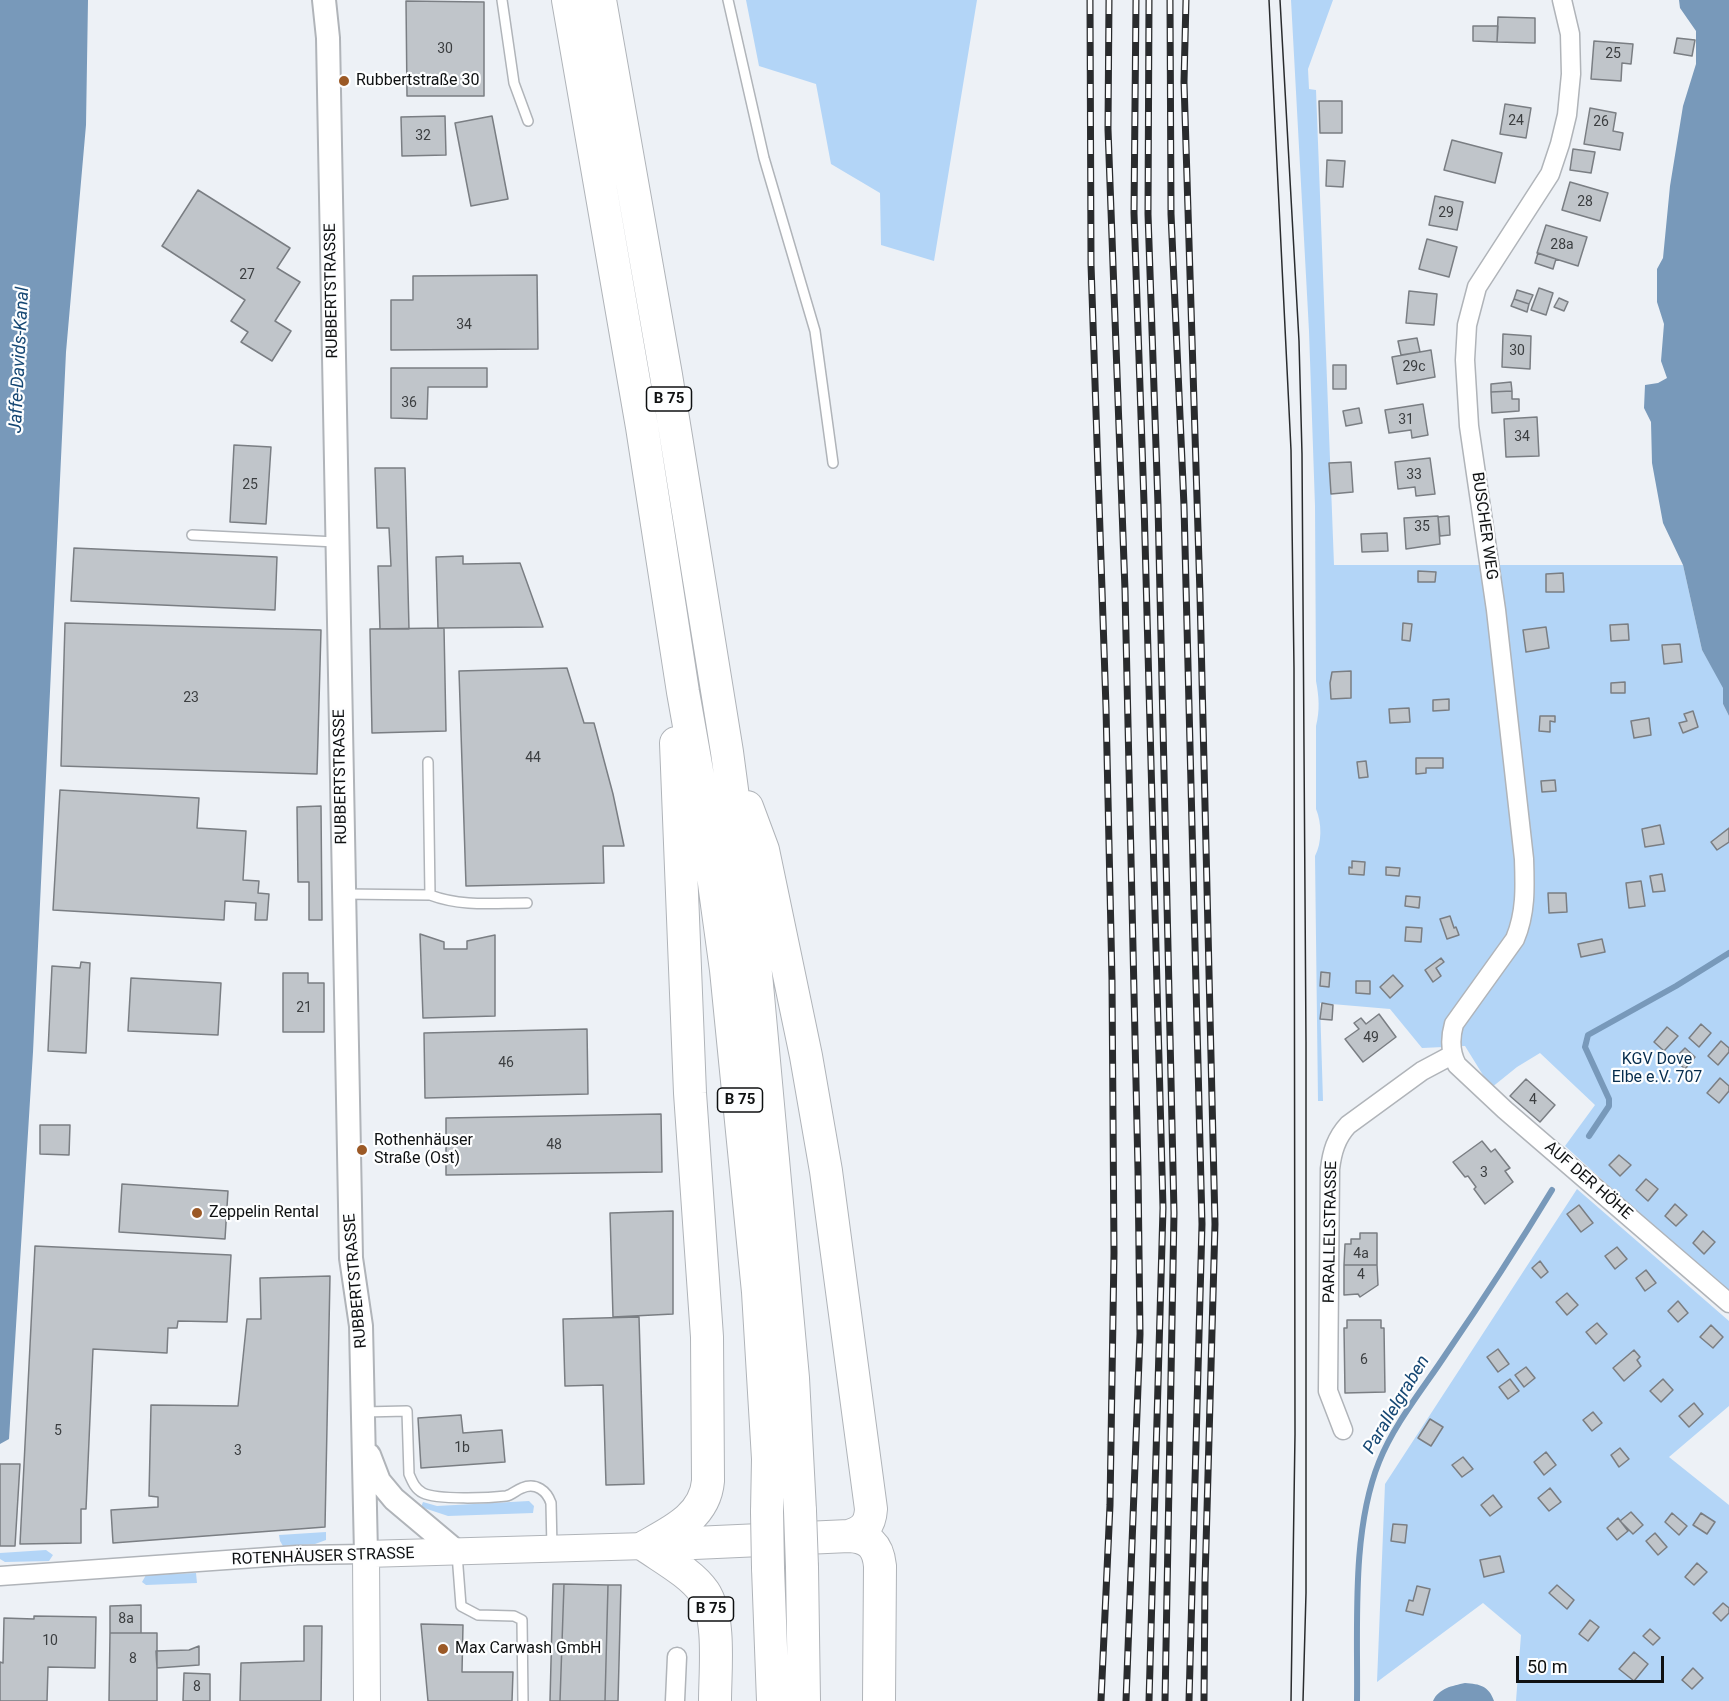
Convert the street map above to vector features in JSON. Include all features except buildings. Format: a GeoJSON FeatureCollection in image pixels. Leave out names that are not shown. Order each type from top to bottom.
{"type":"FeatureCollection","features":[{"type":"Feature","properties":{"kind":"highway","name":"B 75"},"geometry":{"type":"LineString","coordinates":[[568,0],[642,427],[683,692],[704,810],[718,913],[744,1135],[759,1303],[768,1460],[767,1512],[772,1701]]}},
{"type":"Feature","properties":{"kind":"highway","name":"B 75"},"geometry":{"type":"LineString","coordinates":[[600,0],[666,375],[727,752],[755,963],[793,1378],[802,1567],[804,1701]]}},
{"type":"Feature","properties":{"kind":"highway","name":"B 75"},"geometry":{"type":"LineString","coordinates":[[683,692],[676,739],[690,1093],[707,1336],[708,1481],[703,1500],[687,1521],[646,1546],[699,1585],[709,1601],[714,1633],[715,1701]]}},
{"type":"Feature","properties":{"kind":"highway"},"geometry":{"type":"LineString","coordinates":[[727,752],[763,850],[806,1056],[826,1172],[871,1501],[868,1524],[862,1531],[849,1536]]}},
{"type":"Feature","properties":{"kind":"highway"},"geometry":{"type":"LineString","coordinates":[[646,1546],[849,1536],[861,1537],[874,1545],[879,1560],[879,1701]]}},
{"type":"Feature","properties":{"kind":"main road","name":"ROTENHÄUSER STRASSE"},"geometry":{"type":"LineString","coordinates":[[366,1554],[646,1546]]}},
{"type":"Feature","properties":{"kind":"main road"},"geometry":{"type":"LineString","coordinates":[[366,1554],[367,1701]]}},
{"type":"Feature","properties":{"kind":"street","name":"RUBBERTSTRASSE"},"geometry":{"type":"LineString","coordinates":[[324,0],[328,49],[351,1258],[361,1326],[366,1554]]}},
{"type":"Feature","properties":{"kind":"street","name":"BUSCHER WEG"},"geometry":{"type":"LineString","coordinates":[[1452,1055],[1454,1024],[1515,939],[1520,928],[1524,900],[1524,859],[1496,610],[1469,426],[1467,325],[1477,286],[1550,174],[1560,144],[1567,115],[1571,74],[1570,34],[1562,0]]}},
{"type":"Feature","properties":{"kind":"street","name":"AUF DER HÖHE"},"geometry":{"type":"LineString","coordinates":[[1452,1055],[1456,1065],[1505,1110],[1729,1303]]}},
{"type":"Feature","properties":{"kind":"street","name":"PARALLELSTRASSE"},"geometry":{"type":"LineString","coordinates":[[1343,1430],[1328,1391],[1332,1155],[1340,1133],[1348,1125],[1422,1071],[1452,1055]]}},
{"type":"Feature","properties":{"kind":"street"},"geometry":{"type":"LineString","coordinates":[[364,1443],[380,1481],[394,1499],[457,1551]]}},
{"type":"Feature","properties":{"kind":"street","name":"ROTENHÄUSER STRASSE"},"geometry":{"type":"LineString","coordinates":[[0,1576],[297,1555],[366,1554]]}},
{"type":"Feature","properties":{"kind":"street"},"geometry":{"type":"LineString","coordinates":[[675,1701],[677,1657]]}},
{"type":"Feature","properties":{"kind":"lane"},"geometry":{"type":"LineString","coordinates":[[502,0],[514,83],[528,121]]}},
{"type":"Feature","properties":{"kind":"lane"},"geometry":{"type":"LineString","coordinates":[[728,0],[764,158],[815,332],[833,463]]}},
{"type":"Feature","properties":{"kind":"lane"},"geometry":{"type":"LineString","coordinates":[[192,535],[336,542]]}},
{"type":"Feature","properties":{"kind":"lane"},"geometry":{"type":"LineString","coordinates":[[428,762],[430,895]]}},
{"type":"Feature","properties":{"kind":"lane"},"geometry":{"type":"LineString","coordinates":[[344,894],[430,895],[460,903],[527,903]]}},
{"type":"Feature","properties":{"kind":"lane"},"geometry":{"type":"LineString","coordinates":[[364,1412],[407,1411],[409,1474],[413,1484],[421,1492],[437,1497],[508,1496],[526,1486],[542,1489],[549,1496],[551,1503],[552,1549]]}},
{"type":"Feature","properties":{"kind":"lane"},"geometry":{"type":"LineString","coordinates":[[457,1551],[461,1606],[478,1615],[514,1616],[522,1620],[523,1701]]}},
{"type":"Feature","properties":{"kind":"green space"},"geometry":{"type":"Polygon","coordinates":[[[746,0],[977,0],[934,261],[881,245],[880,193],[831,164],[816,84],[759,66],[746,0]]]}},
{"type":"Feature","properties":{"kind":"green space","name":"KGV Dove Elbe e.V. 707"},"geometry":{"type":"Polygon","coordinates":[[[1291,0],[1333,0],[1308,69],[1309,89],[1316,90],[1334,565],[1683,565],[1702,650],[1724,688],[1723,704],[1729,716],[1729,1295],[1565,1146],[1595,1105],[1540,1053],[1517,1067],[1491,1088],[1465,1046],[1422,1048],[1390,1009],[1320,1003],[1323,1101],[1318,1101],[1315,856],[1320,833],[1316,809],[1316,726],[1319,704],[1316,681],[1315,506],[1309,331],[1291,0]]]}},
{"type":"Feature","properties":{"kind":"green space"},"geometry":{"type":"Polygon","coordinates":[[[1577,1189],[1729,1321],[1729,1406],[1669,1457],[1729,1505],[1729,1701],[1516,1701],[1521,1635],[1483,1603],[1377,1682],[1385,1484],[1577,1189]]]}},
{"type":"Feature","properties":{"kind":"green space"},"geometry":{"type":"Polygon","coordinates":[[[529,1501],[534,1506],[533,1513],[448,1516],[421,1507],[423,1502],[437,1506],[529,1501]]]}},
{"type":"Feature","properties":{"kind":"green space"},"geometry":{"type":"Polygon","coordinates":[[[326,1532],[326,1540],[315,1544],[283,1546],[279,1535],[326,1532]]]}},
{"type":"Feature","properties":{"kind":"green space"},"geometry":{"type":"Polygon","coordinates":[[[46,1550],[53,1555],[49,1561],[5,1562],[0,1559],[0,1553],[46,1550]]]}},
{"type":"Feature","properties":{"kind":"green space"},"geometry":{"type":"Polygon","coordinates":[[[196,1573],[197,1583],[146,1585],[142,1582],[146,1575],[196,1573]]]}},
{"type":"Feature","properties":{"kind":"water","name":"Jaffe-Davids-Kanal"},"geometry":{"type":"Polygon","coordinates":[[[0,0],[88,0],[86,125],[66,352],[33,1052],[9,1439],[0,1444],[0,0]]]}},
{"type":"Feature","properties":{"kind":"water"},"geometry":{"type":"Polygon","coordinates":[[[1679,0],[1729,0],[1729,716],[1723,704],[1723,688],[1702,650],[1683,565],[1663,523],[1652,463],[1651,422],[1644,408],[1645,385],[1658,383],[1667,378],[1661,361],[1664,324],[1657,302],[1657,269],[1663,258],[1670,186],[1683,106],[1696,64],[1696,31],[1680,8],[1679,0]]]}},
{"type":"Feature","properties":{"kind":"water"},"geometry":{"type":"Polygon","coordinates":[[[1465,1683],[1483,1687],[1494,1701],[1433,1701],[1442,1690],[1465,1683]]]}},
{"type":"Feature","properties":{"kind":"waterway"},"geometry":{"type":"LineString","coordinates":[[1589,1136],[1609,1106],[1609,1099],[1585,1047],[1588,1035],[1676,986],[1729,953]]}},
{"type":"Feature","properties":{"kind":"waterway","name":"Parallelgraben"},"geometry":{"type":"LineString","coordinates":[[1357,1701],[1360,1549],[1370,1489],[1379,1462],[1401,1420],[1487,1293],[1552,1190]]}},
{"type":"Feature","properties":{"kind":"tram line"},"geometry":{"type":"LineString","coordinates":[[1269,0],[1291,450],[1294,668],[1295,1434],[1291,1701]]}},
{"type":"Feature","properties":{"kind":"tram line"},"geometry":{"type":"LineString","coordinates":[[1280,0],[1299,341],[1302,454],[1306,1042],[1306,1593],[1303,1701]]}},
{"type":"Feature","properties":{"kind":"railway"},"geometry":{"type":"LineString","coordinates":[[1090,0],[1091,264],[1106,708],[1112,980],[1114,1253],[1110,1505],[1101,1701]]}},
{"type":"Feature","properties":{"kind":"railway"},"geometry":{"type":"LineString","coordinates":[[1109,0],[1108,129],[1125,590],[1140,1334],[1126,1701]]}},
{"type":"Feature","properties":{"kind":"railway"},"geometry":{"type":"LineString","coordinates":[[1136,0],[1134,213],[1163,1208],[1149,1701]]}},
{"type":"Feature","properties":{"kind":"railway"},"geometry":{"type":"LineString","coordinates":[[1149,0],[1148,214],[1158,505],[1174,1213],[1165,1701]]}},
{"type":"Feature","properties":{"kind":"railway"},"geometry":{"type":"LineString","coordinates":[[1170,0],[1171,214],[1184,506],[1202,1224],[1189,1701]]}},
{"type":"Feature","properties":{"kind":"railway"},"geometry":{"type":"LineString","coordinates":[[1186,0],[1184,82],[1200,595],[1215,1224],[1204,1701]]}},
{"type":"Feature","properties":{"kind":"place","name":"Rubbertstraße 30"},"geometry":{"type":"Point","coordinates":[344,81]}},
{"type":"Feature","properties":{"kind":"place","name":"Rothenhäuser Straße (Ost)"},"geometry":{"type":"Point","coordinates":[362,1150]}},
{"type":"Feature","properties":{"kind":"place","name":"Zeppelin Rental"},"geometry":{"type":"Point","coordinates":[197,1213]}},
{"type":"Feature","properties":{"kind":"place","name":"Max Carwash GmbH"},"geometry":{"type":"Point","coordinates":[443,1649]}}]}
